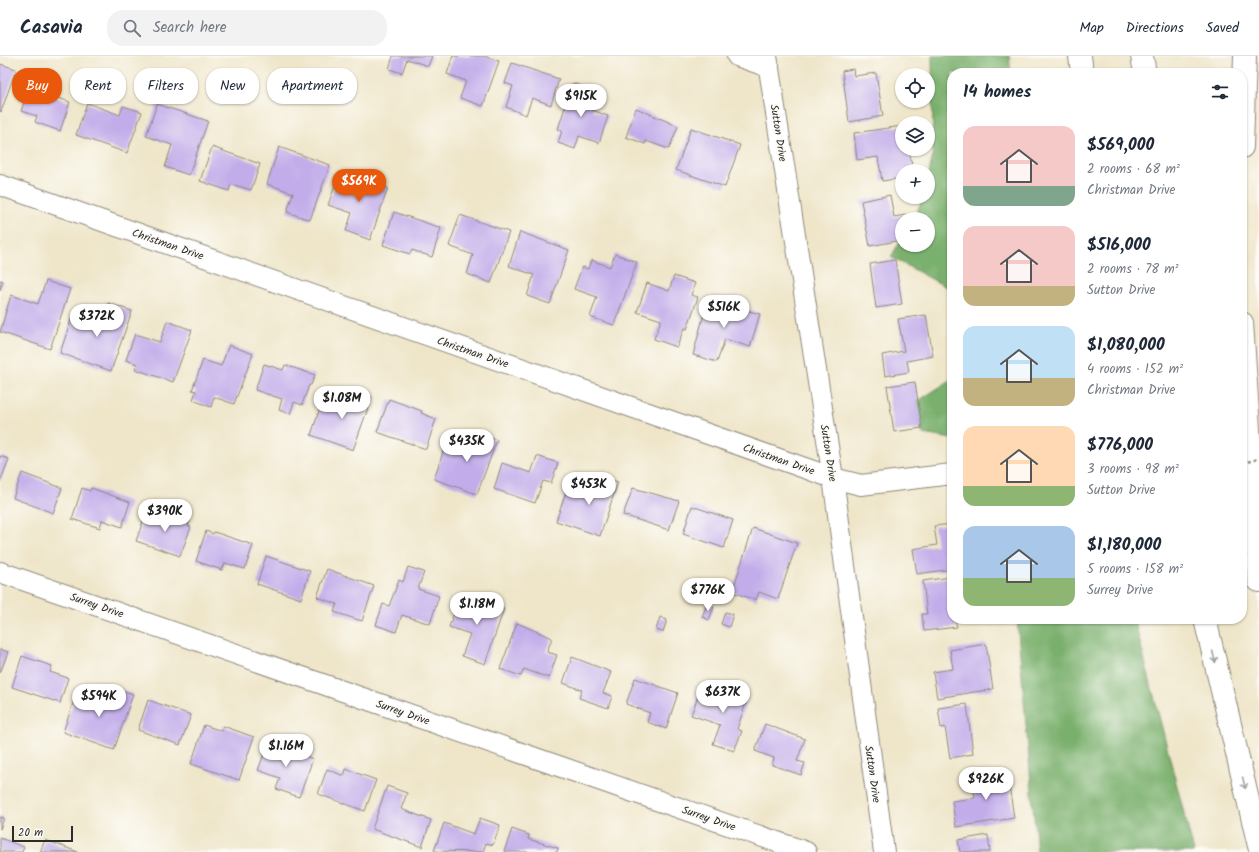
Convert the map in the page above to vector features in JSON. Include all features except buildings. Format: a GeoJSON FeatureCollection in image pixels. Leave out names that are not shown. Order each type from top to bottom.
{"type":"FeatureCollection","features":[{"type":"Feature","properties":{"kind":"highway"},"geometry":{"type":"LineString","coordinates":[[1080,56],[1081,68]]}},
{"type":"Feature","properties":{"kind":"highway"},"geometry":{"type":"LineString","coordinates":[[1142,56],[1144,68]]}},
{"type":"Feature","properties":{"kind":"highway"},"geometry":{"type":"LineString","coordinates":[[1244,56],[1244,68]]}},
{"type":"Feature","properties":{"kind":"highway"},"geometry":{"type":"LineString","coordinates":[[1247,399],[1259,581]]}},
{"type":"Feature","properties":{"kind":"highway"},"geometry":{"type":"LineString","coordinates":[[1247,537],[1259,591]]}},
{"type":"Feature","properties":{"kind":"highway"},"geometry":{"type":"LineString","coordinates":[[1206,624],[1259,846]]}},
{"type":"Feature","properties":{"kind":"street"},"geometry":{"type":"LineString","coordinates":[[737,56],[768,61]]}},
{"type":"Feature","properties":{"kind":"street","name":"Sutton Drive"},"geometry":{"type":"LineString","coordinates":[[768,61],[833,478],[884,852]]}},
{"type":"Feature","properties":{"kind":"street","name":"Christman Drive"},"geometry":{"type":"LineString","coordinates":[[0,185],[833,478],[861,485],[947,475]]}},
{"type":"Feature","properties":{"kind":"street","name":"Surrey Drive"},"geometry":{"type":"LineString","coordinates":[[0,572],[806,852]]}},
{"type":"Feature","properties":{"kind":"path"},"geometry":{"type":"LineString","coordinates":[[1247,462],[1259,459]]}},
{"type":"Feature","properties":{"kind":"green space"},"geometry":{"type":"Polygon","coordinates":[[[932,56],[1009,56],[1010,68],[947,68],[947,287],[891,257],[895,250],[895,252],[935,252],[935,212],[916,212],[920,204],[935,204],[935,164],[931,164],[933,156],[935,156],[935,116],[933,116],[933,108],[935,108],[935,68],[932,68],[932,56]]]}},
{"type":"Feature","properties":{"kind":"green space"},"geometry":{"type":"Polygon","coordinates":[[[947,382],[947,438],[923,434],[909,407],[947,382]]]}},
{"type":"Feature","properties":{"kind":"green space"},"geometry":{"type":"Polygon","coordinates":[[[1017,624],[1135,624],[1194,852],[1037,852],[1017,624]]]}}]}
